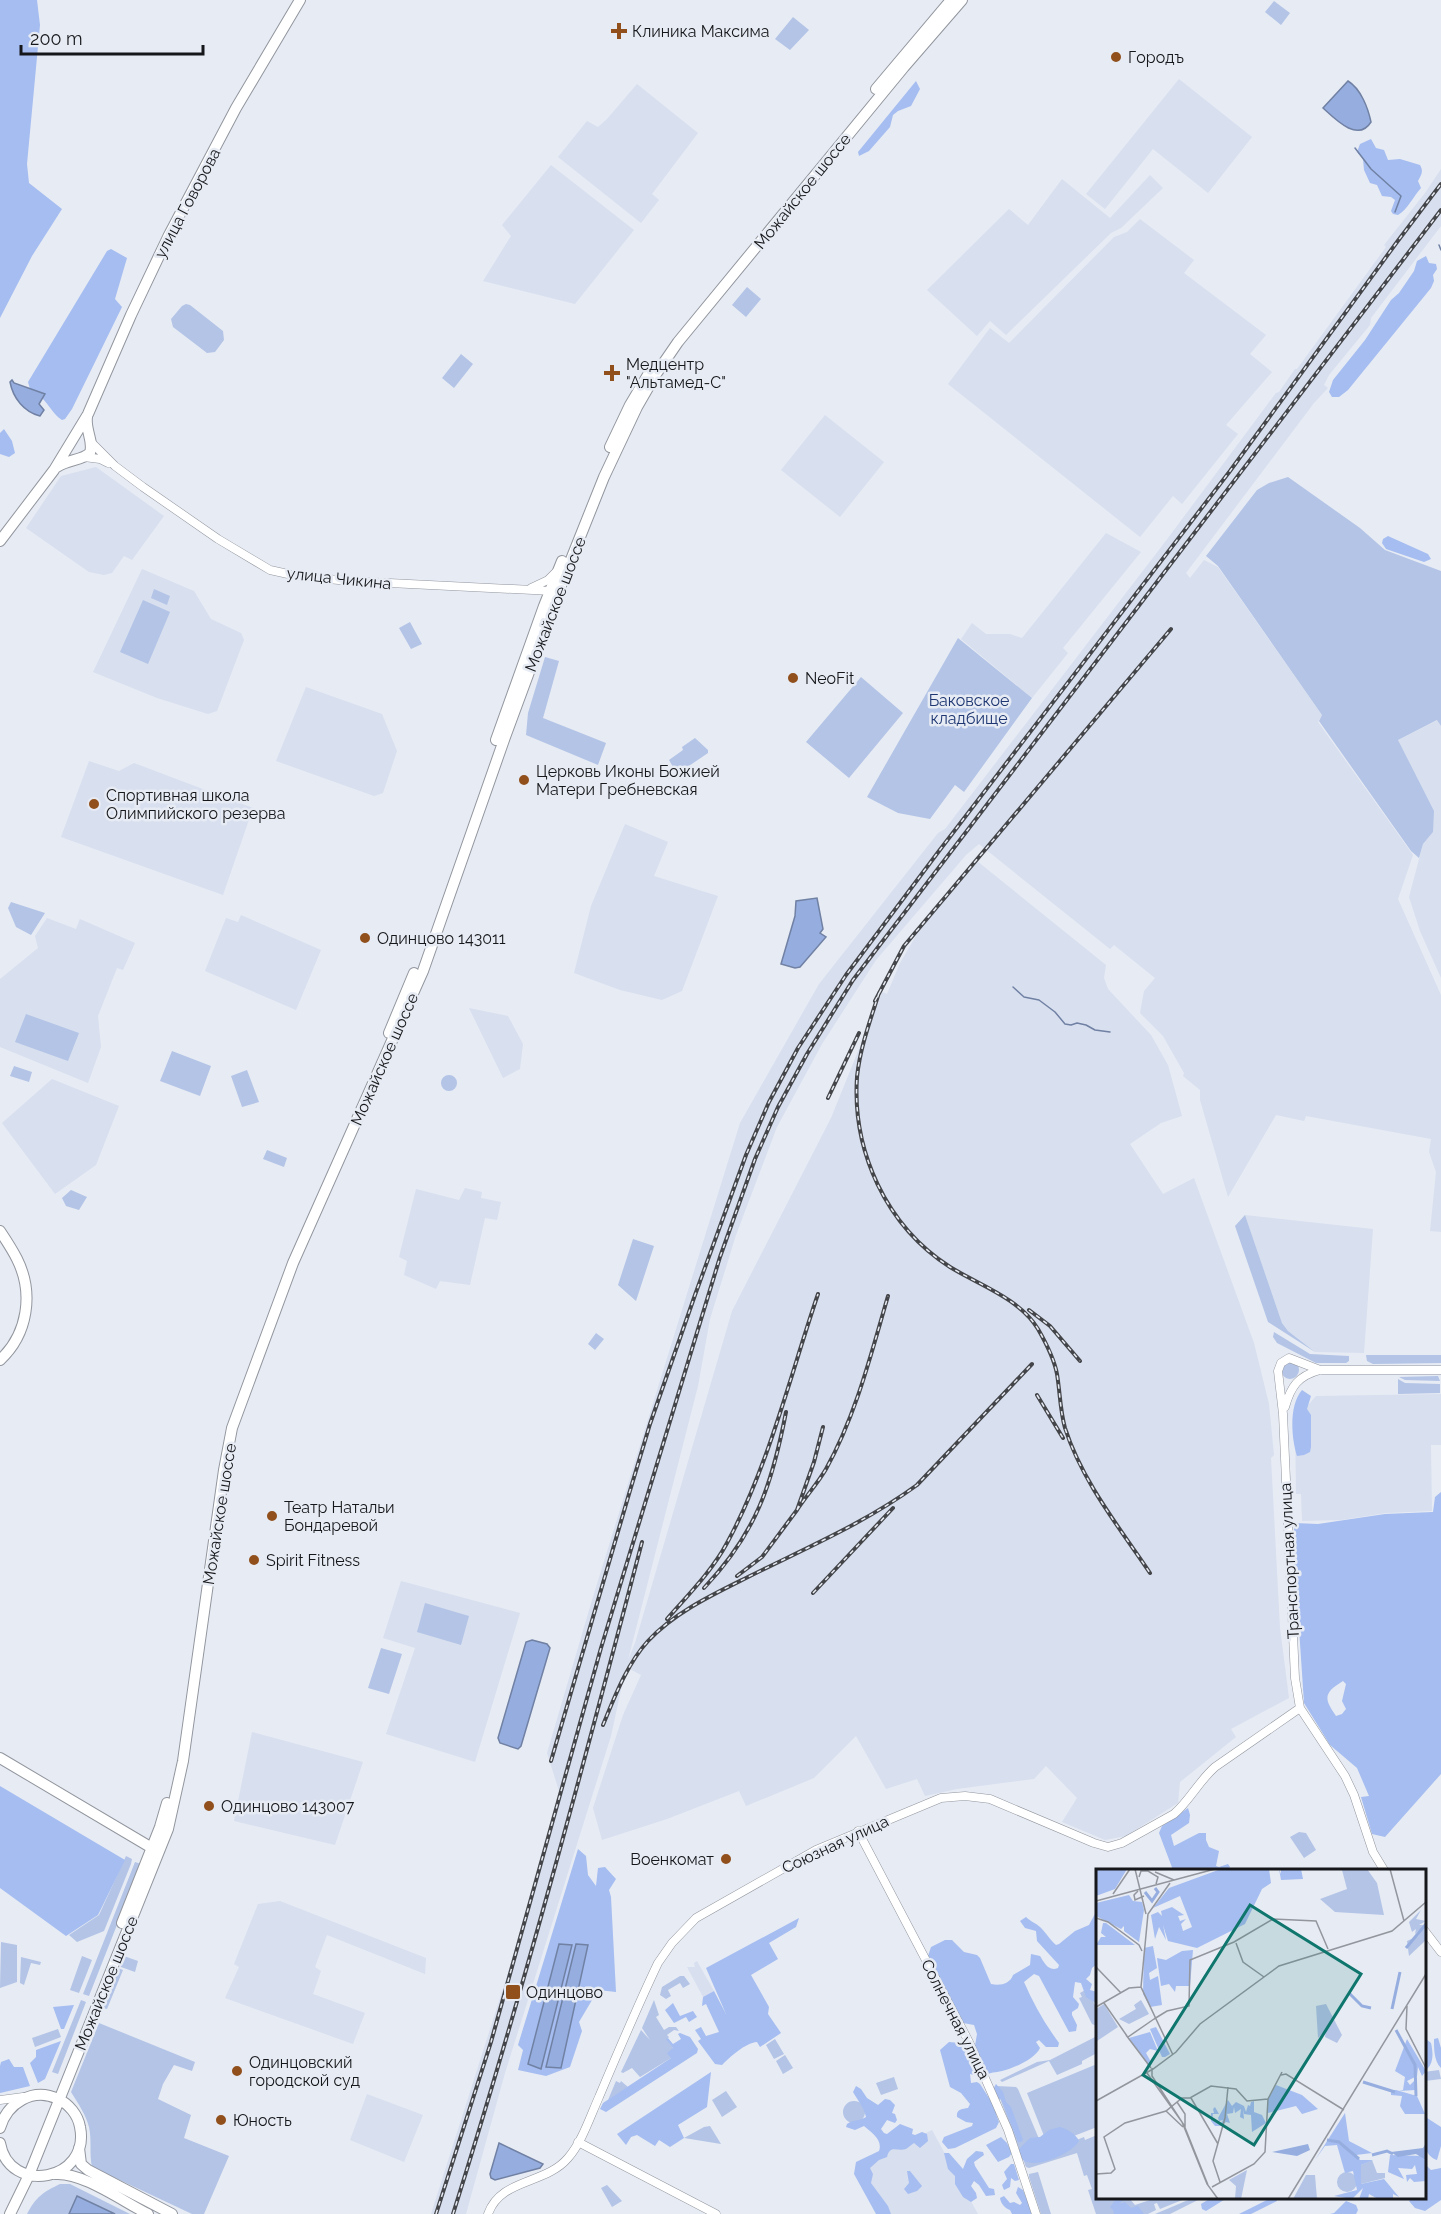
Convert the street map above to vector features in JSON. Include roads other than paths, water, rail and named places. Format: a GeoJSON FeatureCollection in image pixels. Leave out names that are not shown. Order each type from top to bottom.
{"type":"FeatureCollection","features":[{"type":"Feature","properties":{"kind":"main road","name":"улица Говорова"},"geometry":{"type":"LineString","coordinates":[[0,541],[54,470],[88,414],[169,235],[236,108],[300,0]]}},
{"type":"Feature","properties":{"kind":"main road","name":"Можайское шоссе"},"geometry":{"type":"LineString","coordinates":[[554,591],[559,569],[610,446],[650,370],[714,287],[951,0]]}},
{"type":"Feature","properties":{"kind":"main road","name":"Можайское шоссе"},"geometry":{"type":"LineString","coordinates":[[10,2214],[155,1850],[176,1760],[217,1469],[229,1416],[286,1260],[383,1047],[416,968],[554,591],[615,452],[637,408],[668,356],[831,155],[962,0]]}},
{"type":"Feature","properties":{"kind":"main road","name":"улица Говорова"},"geometry":{"type":"LineString","coordinates":[[54,470],[68,460],[82,458],[90,453],[90,440],[86,427],[88,414]]}},
{"type":"Feature","properties":{"kind":"main road"},"geometry":{"type":"LineString","coordinates":[[82,458],[71,452],[71,442],[82,436],[90,440]]}},
{"type":"Feature","properties":{"kind":"main road"},"geometry":{"type":"LineString","coordinates":[[0,1230],[18,1260],[27,1298],[25,1318],[19,1335],[0,1360]]}},
{"type":"Feature","properties":{"kind":"main road"},"geometry":{"type":"LineString","coordinates":[[0,1758],[155,1850]]}},
{"type":"Feature","properties":{"kind":"main road"},"geometry":{"type":"LineString","coordinates":[[0,2128],[4,2116],[11,2107],[30,2096],[44,2095],[56,2098],[75,2113],[80,2124],[79,2158],[88,2170],[150,2209]]}},
{"type":"Feature","properties":{"kind":"main road"},"geometry":{"type":"LineString","coordinates":[[0,2146],[10,2164],[26,2174],[45,2176],[63,2174],[77,2177],[150,2209],[172,2214]]}},
{"type":"Feature","properties":{"kind":"main road"},"geometry":{"type":"LineString","coordinates":[[55,2174],[70,2164],[79,2148]]}},
{"type":"Feature","properties":{"kind":"main road","name":"Можайское шоссе"},"geometry":{"type":"LineString","coordinates":[[2,2214],[26,2174]]}},
{"type":"Feature","properties":{"kind":"street","name":"улица Чикина"},"geometry":{"type":"LineString","coordinates":[[90,440],[115,466]]}},
{"type":"Feature","properties":{"kind":"street","name":"улица Чикина"},"geometry":{"type":"LineString","coordinates":[[82,458],[100,459],[115,466],[218,539],[270,570],[297,576],[351,581],[554,591]]}},
{"type":"Feature","properties":{"kind":"street"},"geometry":{"type":"LineString","coordinates":[[530,589],[548,580],[559,569]]}},
{"type":"Feature","properties":{"kind":"street"},"geometry":{"type":"LineString","coordinates":[[1320,1370],[1286,1382],[1279,1375],[1278,1367],[1284,1359],[1293,1358],[1320,1370],[1441,1370]]}},
{"type":"Feature","properties":{"kind":"street"},"geometry":{"type":"LineString","coordinates":[[1283,1414],[1288,1395],[1303,1369],[1300,1362]]}},
{"type":"Feature","properties":{"kind":"street","name":"Транспортная улица"},"geometry":{"type":"LineString","coordinates":[[1279,1375],[1283,1414],[1292,1636],[1300,1708]]}},
{"type":"Feature","properties":{"kind":"street"},"geometry":{"type":"LineString","coordinates":[[1300,1708],[1345,1776],[1354,1795],[1373,1852],[1383,1869]]}},
{"type":"Feature","properties":{"kind":"street","name":"Союзная улица"},"geometry":{"type":"LineString","coordinates":[[488,2214],[492,2204],[508,2189],[546,2175],[569,2157],[578,2142],[658,1963],[682,1931],[696,1918],[810,1853],[940,1798],[982,1797],[1004,1804],[1094,1844],[1113,1847],[1174,1814],[1215,1767],[1300,1708]]}},
{"type":"Feature","properties":{"kind":"street","name":"Солнечная улица"},"geometry":{"type":"LineString","coordinates":[[858,1831],[969,2042],[1008,2130],[1036,2214]]}},
{"type":"Feature","properties":{"kind":"street"},"geometry":{"type":"LineString","coordinates":[[1426,1931],[1441,1952]]}},
{"type":"Feature","properties":{"kind":"street"},"geometry":{"type":"LineString","coordinates":[[0,2100],[30,2096]]}},
{"type":"Feature","properties":{"kind":"street"},"geometry":{"type":"LineString","coordinates":[[578,2142],[716,2214]]}},
{"type":"Feature","properties":{"kind":"waterway"},"geometry":{"type":"LineString","coordinates":[[1355,148],[1371,169],[1401,196],[1395,212]]}},
{"type":"Feature","properties":{"kind":"waterway"},"geometry":{"type":"LineString","coordinates":[[1439,245],[1441,250]]}},
{"type":"Feature","properties":{"kind":"waterway"},"geometry":{"type":"LineString","coordinates":[[1013,987],[1024,997],[1039,1000],[1055,1012],[1065,1024],[1077,1023],[1095,1030],[1110,1032]]}},
{"type":"Feature","properties":{"kind":"railway"},"geometry":{"type":"LineString","coordinates":[[551,1761],[650,1424],[746,1155],[769,1102],[798,1048],[846,975],[1230,471],[1441,184]]}},
{"type":"Feature","properties":{"kind":"railway"},"geometry":{"type":"LineString","coordinates":[[436,2214],[491,2042],[601,1648],[720,1257],[755,1159],[778,1107],[807,1054],[853,980],[1441,210]]}},
{"type":"Feature","properties":{"kind":"railway"},"geometry":{"type":"LineString","coordinates":[[875,1001],[904,946],[1171,629]]}},
{"type":"Feature","properties":{"kind":"railway"},"geometry":{"type":"LineString","coordinates":[[879,993],[863,1045],[857,1077],[860,1132],[867,1159],[878,1184],[891,1208],[927,1250],[950,1267],[998,1293],[1020,1309],[1038,1329],[1056,1368],[1063,1421],[1072,1448],[1102,1503],[1150,1573]]}},
{"type":"Feature","properties":{"kind":"railway"},"geometry":{"type":"LineString","coordinates":[[828,1098],[859,1033]]}},
{"type":"Feature","properties":{"kind":"railway"},"geometry":{"type":"LineString","coordinates":[[667,1619],[714,1563],[742,1514],[766,1453],[818,1294]]}},
{"type":"Feature","properties":{"kind":"railway"},"geometry":{"type":"LineString","coordinates":[[797,1510],[826,1469],[846,1427],[862,1384],[888,1296]]}},
{"type":"Feature","properties":{"kind":"railway"},"geometry":{"type":"LineString","coordinates":[[1029,1310],[1050,1326],[1080,1361]]}},
{"type":"Feature","properties":{"kind":"railway"},"geometry":{"type":"LineString","coordinates":[[603,1725],[628,1670],[648,1641],[670,1621],[709,1597],[856,1523],[917,1485],[1032,1364]]}},
{"type":"Feature","properties":{"kind":"railway"},"geometry":{"type":"LineString","coordinates":[[1037,1395],[1063,1438]]}},
{"type":"Feature","properties":{"kind":"railway"},"geometry":{"type":"LineString","coordinates":[[704,1588],[737,1548],[759,1507],[775,1463],[786,1412]]}},
{"type":"Feature","properties":{"kind":"railway"},"geometry":{"type":"LineString","coordinates":[[737,1576],[762,1557],[797,1510],[814,1462],[823,1427]]}},
{"type":"Feature","properties":{"kind":"railway"},"geometry":{"type":"LineString","coordinates":[[813,1593],[893,1508]]}},
{"type":"Feature","properties":{"kind":"railway"},"geometry":{"type":"LineString","coordinates":[[453,2214],[528,1963],[642,1542]]}},
{"type":"Feature","properties":{"kind":"place","name":"Клиника Максима"},"geometry":{"type":"Point","coordinates":[619,31]}},
{"type":"Feature","properties":{"kind":"place","name":"Городъ"},"geometry":{"type":"Point","coordinates":[1116,57]}},
{"type":"Feature","properties":{"kind":"place","name":"Медцентр \"Альтамед-С\""},"geometry":{"type":"Point","coordinates":[612,373]}},
{"type":"Feature","properties":{"kind":"place","name":"NeoFit"},"geometry":{"type":"Point","coordinates":[793,678]}},
{"type":"Feature","properties":{"kind":"place","name":"Церковь Иконы Божией Матери Гребневская"},"geometry":{"type":"Point","coordinates":[524,780]}},
{"type":"Feature","properties":{"kind":"place","name":"Спортивная школа Олимпийского резерва"},"geometry":{"type":"Point","coordinates":[94,804]}},
{"type":"Feature","properties":{"kind":"place","name":"Одинцово 143011"},"geometry":{"type":"Point","coordinates":[365,938]}},
{"type":"Feature","properties":{"kind":"place","name":"Театр Натальи Бондаревой"},"geometry":{"type":"Point","coordinates":[272,1516]}},
{"type":"Feature","properties":{"kind":"place","name":"Spirit Fitness"},"geometry":{"type":"Point","coordinates":[254,1560]}},
{"type":"Feature","properties":{"kind":"place","name":"Одинцово 143007"},"geometry":{"type":"Point","coordinates":[209,1806]}},
{"type":"Feature","properties":{"kind":"place","name":"Военкомат"},"geometry":{"type":"Point","coordinates":[726,1859]}},
{"type":"Feature","properties":{"kind":"place","name":"Одинцово"},"geometry":{"type":"Point","coordinates":[513,1992]}},
{"type":"Feature","properties":{"kind":"place","name":"Одинцовский городской суд"},"geometry":{"type":"Point","coordinates":[237,2071]}},
{"type":"Feature","properties":{"kind":"place","name":"Юность"},"geometry":{"type":"Point","coordinates":[221,2120]}},
{"type":"Feature","properties":{"kind":"park label","name":"Баковское кладбище"},"geometry":{"type":"Point","coordinates":[969,709]}}]}
